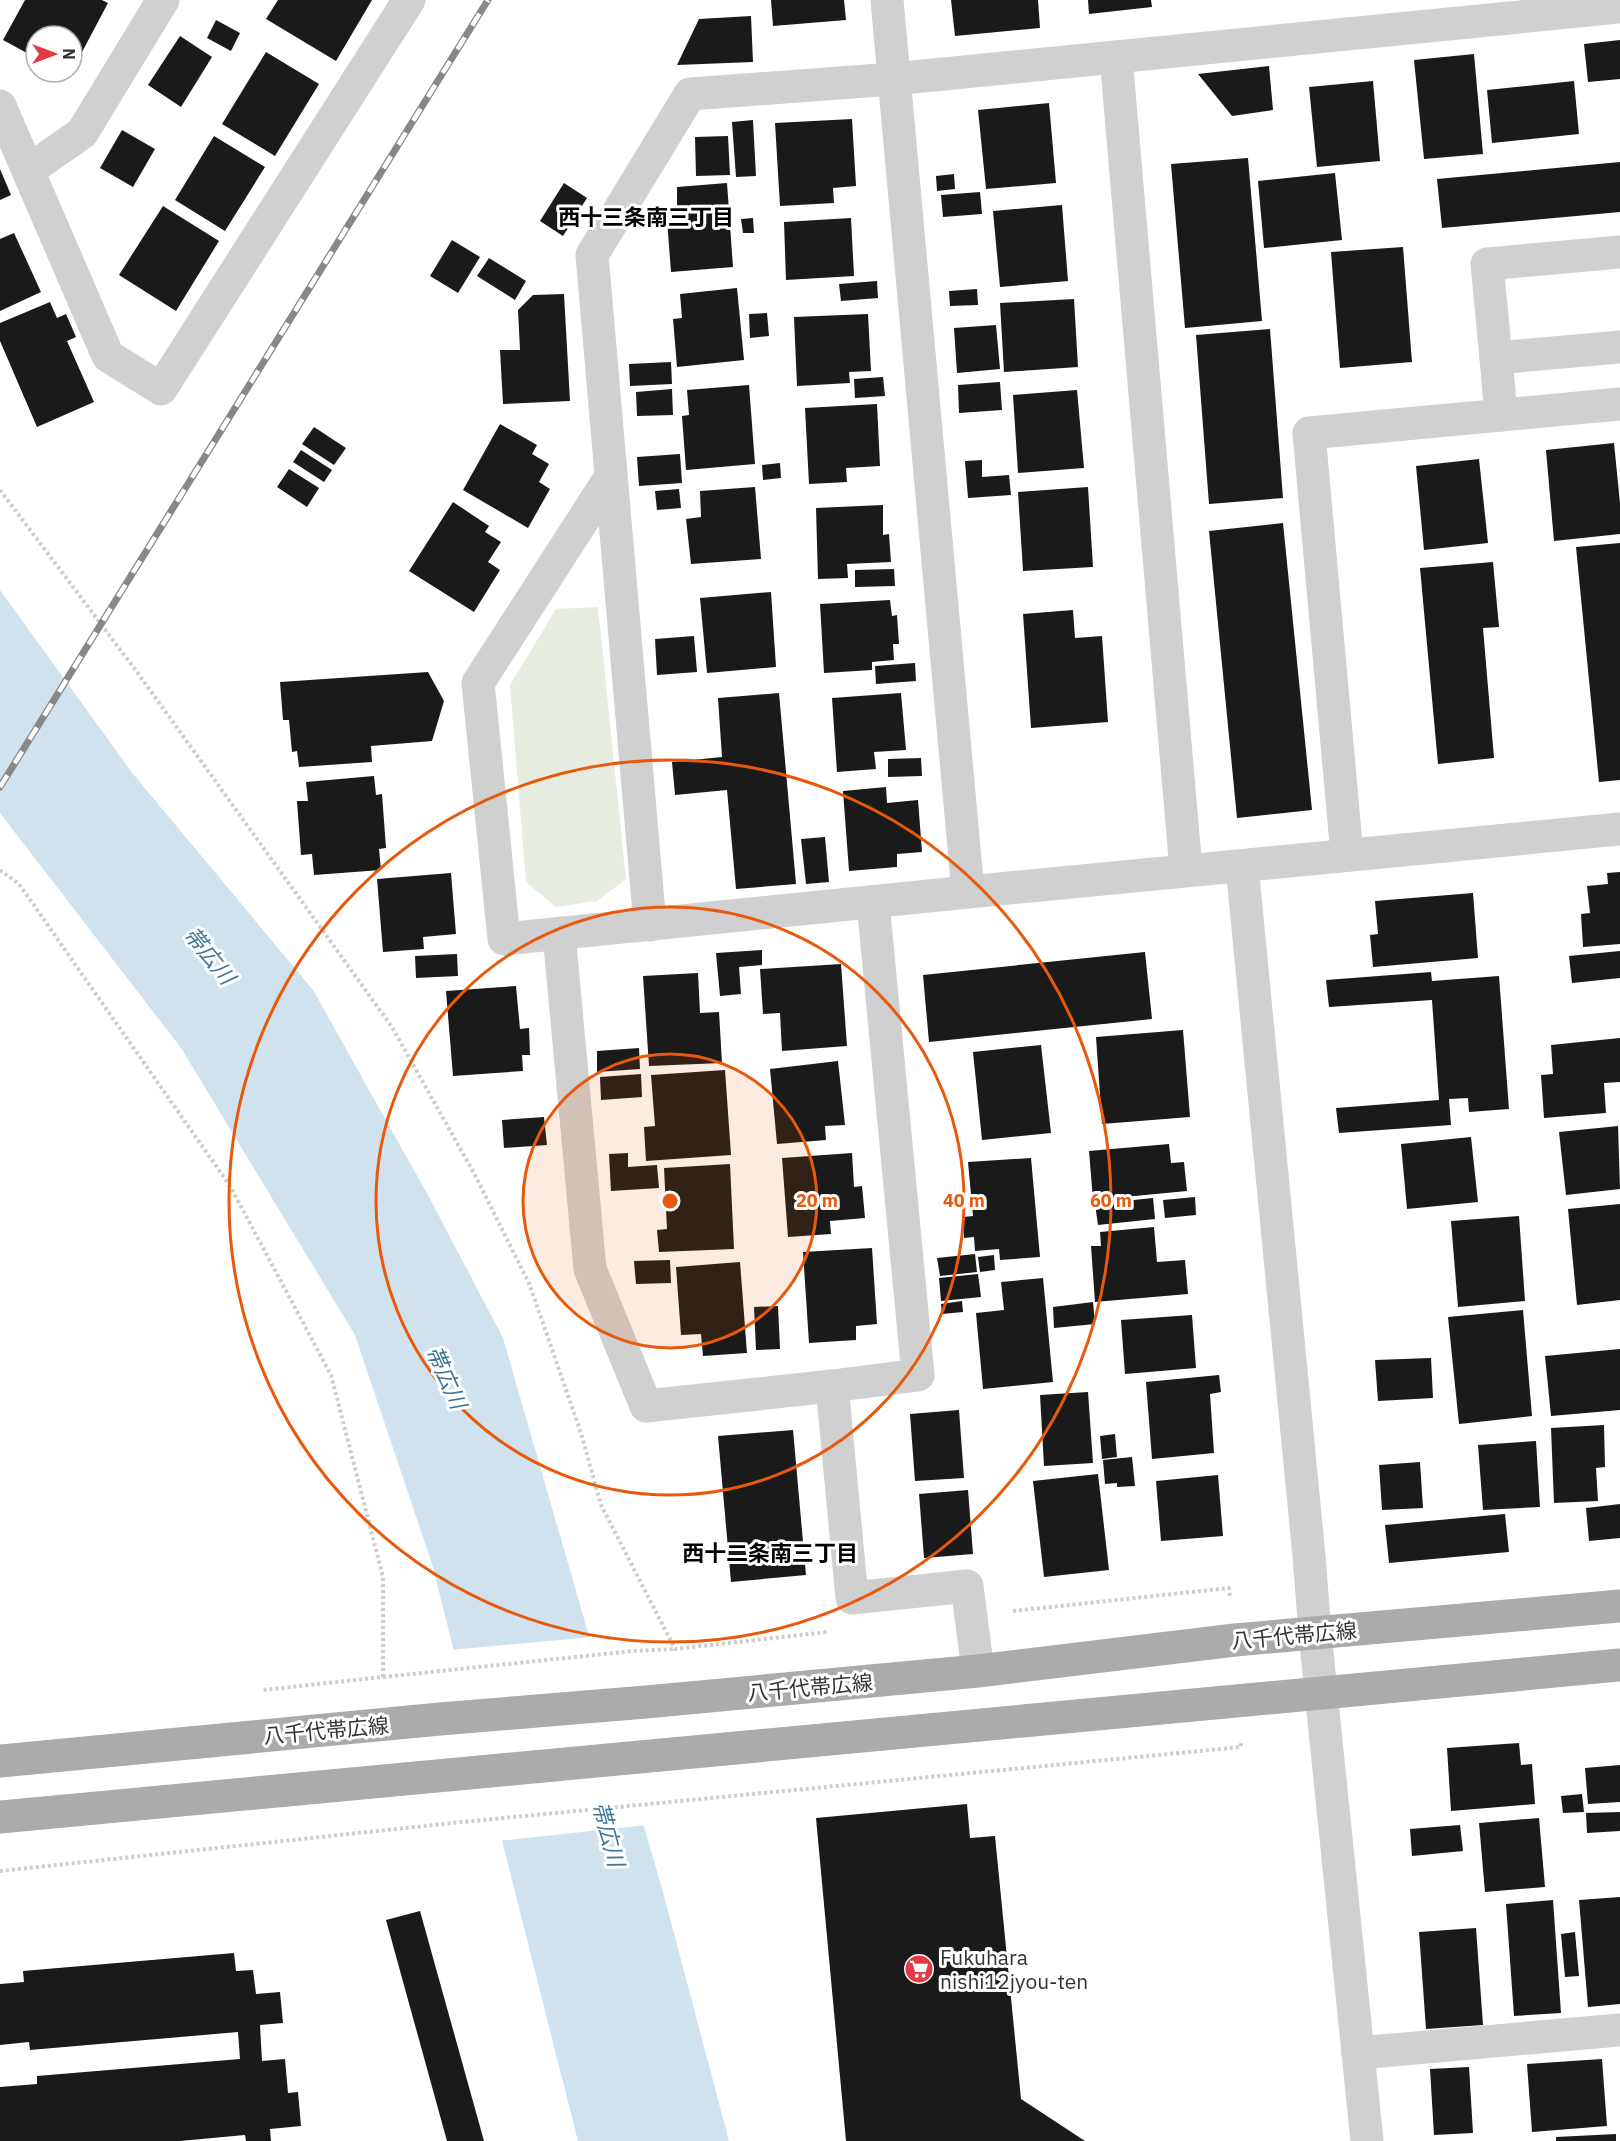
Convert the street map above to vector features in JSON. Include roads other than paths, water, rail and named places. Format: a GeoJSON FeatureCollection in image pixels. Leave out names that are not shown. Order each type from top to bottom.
{"type":"FeatureCollection","features":[{"type":"Feature","properties":{"kind":"main road","name":"八千代帯広線"},"geometry":{"type":"LineString","coordinates":[[0,1761],[978,1671],[1235,1641],[1620,1606]]}},
{"type":"Feature","properties":{"kind":"main road"},"geometry":{"type":"LineString","coordinates":[[0,1817],[1620,1665]]}},
{"type":"Feature","properties":{"kind":"street"},"geometry":{"type":"LineString","coordinates":[[28,170],[82,133],[164,0]]}},
{"type":"Feature","properties":{"kind":"street"},"geometry":{"type":"LineString","coordinates":[[0,106],[108,356],[161,389],[409,0]]}},
{"type":"Feature","properties":{"kind":"street"},"geometry":{"type":"LineString","coordinates":[[887,0],[968,891]]}},
{"type":"Feature","properties":{"kind":"street"},"geometry":{"type":"LineString","coordinates":[[650,925],[592,255],[690,94],[893,80],[1620,7]]}},
{"type":"Feature","properties":{"kind":"street"},"geometry":{"type":"LineString","coordinates":[[1116,57],[1186,870]]}},
{"type":"Feature","properties":{"kind":"street"},"geometry":{"type":"LineString","coordinates":[[1501,415],[1487,264],[1620,252]]}},
{"type":"Feature","properties":{"kind":"street"},"geometry":{"type":"LineString","coordinates":[[1496,358],[1620,346]]}},
{"type":"Feature","properties":{"kind":"street"},"geometry":{"type":"LineString","coordinates":[[1347,855],[1309,433],[1620,404]]}},
{"type":"Feature","properties":{"kind":"street"},"geometry":{"type":"LineString","coordinates":[[610,478],[478,683],[504,939],[968,891],[1620,829]]}},
{"type":"Feature","properties":{"kind":"street"},"geometry":{"type":"LineString","coordinates":[[1242,866],[1315,1633],[1367,2141]]}},
{"type":"Feature","properties":{"kind":"street"},"geometry":{"type":"LineString","coordinates":[[559,934],[590,1269],[646,1406],[918,1375],[873,902]]}},
{"type":"Feature","properties":{"kind":"street"},"geometry":{"type":"LineString","coordinates":[[832,1386],[852,1598],[967,1586],[978,1671]]}},
{"type":"Feature","properties":{"kind":"street"},"geometry":{"type":"LineString","coordinates":[[1358,2053],[1620,2030]]}},
{"type":"Feature","properties":{"kind":"water","name":"帯広川"},"geometry":{"type":"Polygon","coordinates":[[[0,590],[133,774],[313,990],[429,1197],[503,1338],[664,1896],[729,2141],[578,2141],[432,1564],[355,1335],[181,1048],[0,813],[0,590]]]}},
{"type":"Feature","properties":{"kind":"railway"},"geometry":{"type":"LineString","coordinates":[[0,787],[488,0]]}},
{"type":"Feature","properties":{"kind":"place","name":"Fukuhara nishi12jyou-ten"},"geometry":{"type":"Point","coordinates":[919,1969]}},
{"type":"Feature","properties":{"kind":"district","name":"西十三条南三丁目"},"geometry":{"type":"Point","coordinates":[646,216]}},
{"type":"Feature","properties":{"kind":"district","name":"西十二条南三丁目"},"geometry":{"type":"Point","coordinates":[770,1552]}}]}
